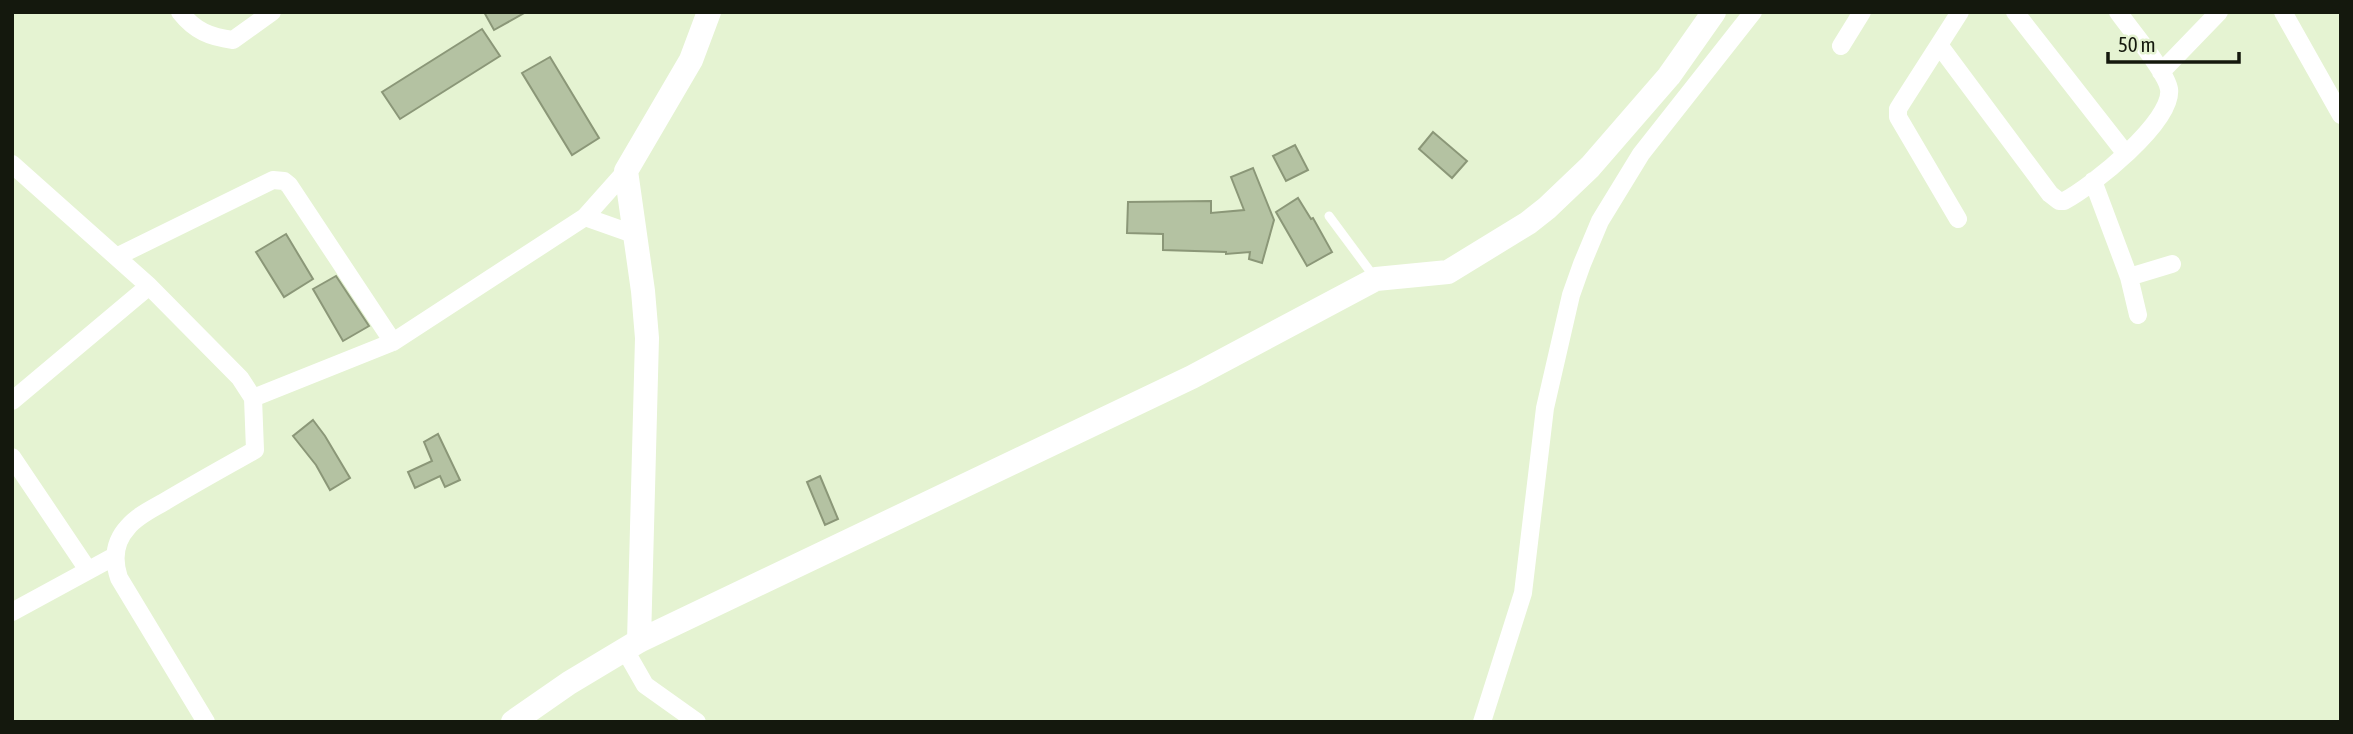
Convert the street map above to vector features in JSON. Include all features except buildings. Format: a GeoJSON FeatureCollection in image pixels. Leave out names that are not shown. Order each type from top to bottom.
{"type":"FeatureCollection","features":[{"type":"Feature","properties":{"kind":"street"},"geometry":{"type":"LineString","coordinates":[[180,12],[204,34],[233,40],[272,12]]}},
{"type":"Feature","properties":{"kind":"street"},"geometry":{"type":"LineString","coordinates":[[253,398],[393,342],[585,217],[626,171],[691,60],[709,12]]}},
{"type":"Feature","properties":{"kind":"street"},"geometry":{"type":"LineString","coordinates":[[513,722],[569,683],[632,645],[1192,377],[1376,279],[1448,272],[1497,243],[1546,208],[1590,167],[1669,76],[1714,12]]}},
{"type":"Feature","properties":{"kind":"street"},"geometry":{"type":"LineString","coordinates":[[1482,722],[1522,593],[1545,408],[1564,321],[1582,264],[1600,221],[1641,154],[1752,12]]}},
{"type":"Feature","properties":{"kind":"street"},"geometry":{"type":"LineString","coordinates":[[1841,46],[1862,12]]}},
{"type":"Feature","properties":{"kind":"street"},"geometry":{"type":"LineString","coordinates":[[1958,219],[1898,117],[1899,109],[1959,12]]}},
{"type":"Feature","properties":{"kind":"street"},"geometry":{"type":"LineString","coordinates":[[2015,12],[2126,154]]}},
{"type":"Feature","properties":{"kind":"street"},"geometry":{"type":"LineString","coordinates":[[1939,45],[2054,199],[2064,201],[2126,154],[2161,116],[2168,101],[2169,88],[2161,72],[2118,12]]}},
{"type":"Feature","properties":{"kind":"street"},"geometry":{"type":"LineString","coordinates":[[2283,12],[2341,115]]}},
{"type":"Feature","properties":{"kind":"street"},"geometry":{"type":"LineString","coordinates":[[2161,72],[2216,13]]}},
{"type":"Feature","properties":{"kind":"street"},"geometry":{"type":"LineString","coordinates":[[12,164],[149,286],[240,378],[253,398],[255,450],[136,519],[120,538],[115,556],[115,567],[120,578],[206,722]]}},
{"type":"Feature","properties":{"kind":"street"},"geometry":{"type":"LineString","coordinates":[[626,171],[647,338],[632,645],[645,685],[697,722]]}},
{"type":"Feature","properties":{"kind":"street"},"geometry":{"type":"LineString","coordinates":[[118,256],[273,180],[284,181],[393,342]]}},
{"type":"Feature","properties":{"kind":"street"},"geometry":{"type":"LineString","coordinates":[[2093,181],[2129,277],[2138,315]]}},
{"type":"Feature","properties":{"kind":"street"},"geometry":{"type":"LineString","coordinates":[[585,217],[636,235]]}},
{"type":"Feature","properties":{"kind":"street"},"geometry":{"type":"LineString","coordinates":[[2129,277],[2172,264]]}},
{"type":"Feature","properties":{"kind":"street"},"geometry":{"type":"LineString","coordinates":[[12,401],[149,286]]}},
{"type":"Feature","properties":{"kind":"street"},"geometry":{"type":"LineString","coordinates":[[12,457],[89,570]]}},
{"type":"Feature","properties":{"kind":"street"},"geometry":{"type":"LineString","coordinates":[[12,612],[115,556]]}},
{"type":"Feature","properties":{"kind":"lane"},"geometry":{"type":"LineString","coordinates":[[1329,216],[1376,279]]}}]}
